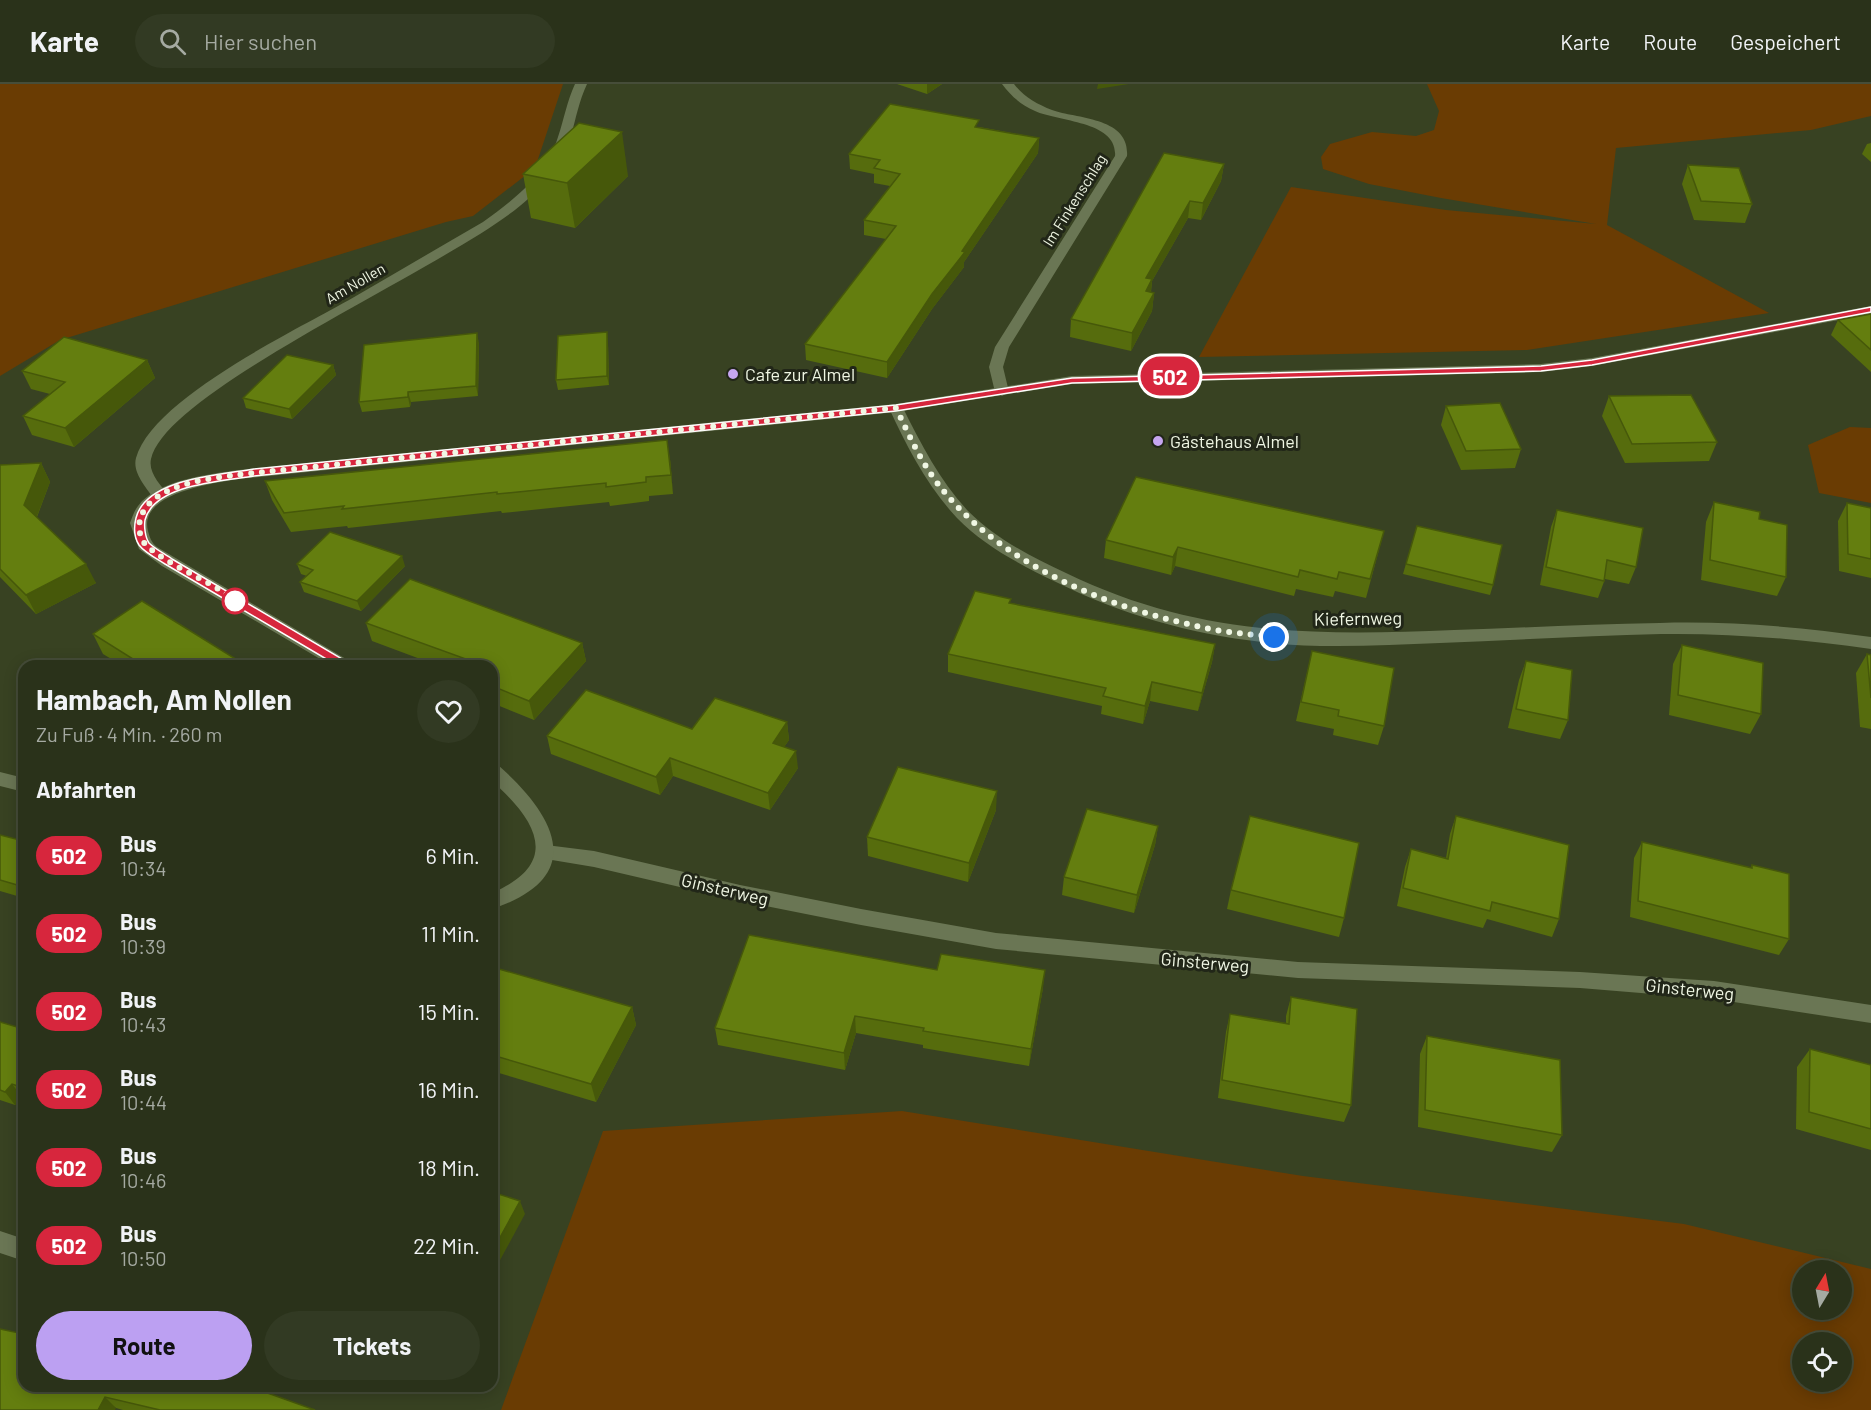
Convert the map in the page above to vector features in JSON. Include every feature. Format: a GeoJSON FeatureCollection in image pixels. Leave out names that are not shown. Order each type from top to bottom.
{"type":"FeatureCollection","features":[{"type":"Feature","properties":{"kind":"street","name":"Am Nollen"},"geometry":{"type":"LineString","coordinates":[[160,495],[144,474],[143,460],[148,444],[166,424],[200,395],[249,363],[488,225],[516,205],[537,185],[554,161],[563,140],[573,100],[581,84]]}},
{"type":"Feature","properties":{"kind":"street","name":"Im Finkenschlag"},"geometry":{"type":"LineString","coordinates":[[1002,392],[996,367],[1002,347],[1122,150],[1122,144],[1109,130],[1100,125],[1032,106],[1015,96],[1008,84]]}},
{"type":"Feature","properties":{"kind":"street"},"geometry":{"type":"LineString","coordinates":[[335,660],[168,562],[144,543],[139,526],[142,512],[160,495],[182,485],[244,474],[896,408],[1072,380],[1541,368],[1592,362],[1871,310]]}},
{"type":"Feature","properties":{"kind":"street","name":"Kiefernweg"},"geometry":{"type":"LineString","coordinates":[[896,408],[921,460],[945,494],[976,527],[1017,555],[1076,586],[1143,612],[1208,628],[1274,637],[1336,640],[1665,630],[1757,630],[1871,643]]}},
{"type":"Feature","properties":{"kind":"street"},"geometry":{"type":"LineString","coordinates":[[498,775],[511,785],[531,808],[545,834],[546,852],[541,866],[530,881],[519,890],[498,899]]}},
{"type":"Feature","properties":{"kind":"street"},"geometry":{"type":"LineString","coordinates":[[0,778],[18,783]]}},
{"type":"Feature","properties":{"kind":"street","name":"Ginsterweg"},"geometry":{"type":"LineString","coordinates":[[546,852],[594,859],[740,893],[850,915],[996,941],[1298,970],[1580,980],[1714,990],[1871,1014]]}},
{"type":"Feature","properties":{"kind":"street"},"geometry":{"type":"LineString","coordinates":[[0,1242],[18,1248]]}},
{"type":"Feature","properties":{"kind":"shaded area"},"geometry":{"type":"Polygon","coordinates":[[[0,84],[563,84],[535,168],[473,216],[446,222],[60,340],[0,376],[0,84]]]}},
{"type":"Feature","properties":{"kind":"shaded area"},"geometry":{"type":"Polygon","coordinates":[[[1427,84],[1871,84],[1871,116],[1811,130],[1616,148],[1607,225],[1769,313],[1527,350],[1199,357],[1291,187],[1446,210],[1596,224],[1369,184],[1323,169],[1321,157],[1330,144],[1372,132],[1416,136],[1434,130],[1439,111],[1427,84]]]}},
{"type":"Feature","properties":{"kind":"shaded area"},"geometry":{"type":"Polygon","coordinates":[[[1850,427],[1871,428],[1871,503],[1819,493],[1808,445],[1850,427]]]}},
{"type":"Feature","properties":{"kind":"shaded area"},"geometry":{"type":"Polygon","coordinates":[[[902,1111],[1303,1176],[1684,1224],[1834,1260],[1792,1260],[1792,1320],[1852,1320],[1852,1264],[1871,1269],[1871,1410],[501,1410],[603,1131],[902,1111]]]}},
{"type":"Feature","properties":{"kind":"building"},"geometry":{"type":"Polygon","coordinates":[[[890,104],[979,120],[975,127],[1039,138],[962,251],[965,252],[932,294],[887,362],[805,344],[896,226],[864,220],[900,174],[874,168],[880,160],[849,154],[890,104]]]}},
{"type":"Feature","properties":{"kind":"building"},"geometry":{"type":"Polygon","coordinates":[[[579,123],[622,132],[567,183],[523,174],[579,123]]]}},
{"type":"Feature","properties":{"kind":"building"},"geometry":{"type":"Polygon","coordinates":[[[1164,153],[1224,164],[1203,203],[1190,201],[1146,278],[1152,279],[1146,291],[1154,293],[1132,333],[1071,319],[1164,153]]]}},
{"type":"Feature","properties":{"kind":"building"},"geometry":{"type":"Polygon","coordinates":[[[1688,165],[1739,168],[1752,204],[1701,201],[1688,165]]]}},
{"type":"Feature","properties":{"kind":"building"},"geometry":{"type":"Polygon","coordinates":[[[1871,314],[1871,350],[1838,320],[1871,314]]]}},
{"type":"Feature","properties":{"kind":"building"},"geometry":{"type":"Polygon","coordinates":[[[607,332],[607,376],[556,380],[558,336],[607,332]]]}},
{"type":"Feature","properties":{"kind":"building"},"geometry":{"type":"Polygon","coordinates":[[[477,333],[476,386],[408,392],[408,397],[359,402],[364,345],[477,333]]]}},
{"type":"Feature","properties":{"kind":"building"},"geometry":{"type":"Polygon","coordinates":[[[64,337],[147,360],[65,428],[23,416],[65,382],[22,371],[64,337]]]}},
{"type":"Feature","properties":{"kind":"building"},"geometry":{"type":"Polygon","coordinates":[[[287,355],[333,365],[289,409],[243,398],[287,355]]]}},
{"type":"Feature","properties":{"kind":"building"},"geometry":{"type":"Polygon","coordinates":[[[1691,395],[1717,442],[1632,444],[1609,396],[1691,395]]]}},
{"type":"Feature","properties":{"kind":"building"},"geometry":{"type":"Polygon","coordinates":[[[1500,403],[1521,449],[1466,451],[1446,406],[1500,403]]]}},
{"type":"Feature","properties":{"kind":"building"},"geometry":{"type":"Polygon","coordinates":[[[667,440],[671,475],[646,477],[646,482],[606,487],[606,483],[284,513],[265,481],[667,440]]]}},
{"type":"Feature","properties":{"kind":"building"},"geometry":{"type":"Polygon","coordinates":[[[41,463],[24,505],[86,564],[26,595],[0,569],[0,465],[41,463]]]}},
{"type":"Feature","properties":{"kind":"building"},"geometry":{"type":"Polygon","coordinates":[[[1136,477],[1384,531],[1370,579],[1339,572],[1337,579],[1300,570],[1298,577],[1178,547],[1173,557],[1106,540],[1136,477]]]}},
{"type":"Feature","properties":{"kind":"building"},"geometry":{"type":"Polygon","coordinates":[[[1714,502],[1760,512],[1759,519],[1787,525],[1786,577],[1710,560],[1714,502]]]}},
{"type":"Feature","properties":{"kind":"building"},"geometry":{"type":"Polygon","coordinates":[[[1847,503],[1871,508],[1871,559],[1848,554],[1847,503]]]}},
{"type":"Feature","properties":{"kind":"building"},"geometry":{"type":"Polygon","coordinates":[[[1557,510],[1643,528],[1636,567],[1607,560],[1604,581],[1546,567],[1557,510]]]}},
{"type":"Feature","properties":{"kind":"building"},"geometry":{"type":"Polygon","coordinates":[[[1417,526],[1502,545],[1493,585],[1406,564],[1417,526]]]}},
{"type":"Feature","properties":{"kind":"building"},"geometry":{"type":"Polygon","coordinates":[[[330,532],[402,556],[357,601],[300,582],[313,570],[297,564],[330,532]]]}},
{"type":"Feature","properties":{"kind":"building"},"geometry":{"type":"Polygon","coordinates":[[[410,579],[582,643],[529,701],[498,688],[498,660],[469,660],[366,623],[410,579]]]}},
{"type":"Feature","properties":{"kind":"building"},"geometry":{"type":"Polygon","coordinates":[[[975,591],[1011,599],[1009,603],[1215,644],[1202,693],[1152,682],[1145,706],[1103,696],[1106,688],[948,654],[975,591]]]}},
{"type":"Feature","properties":{"kind":"building"},"geometry":{"type":"Polygon","coordinates":[[[142,601],[237,660],[134,660],[93,634],[142,601]]]}},
{"type":"Feature","properties":{"kind":"building"},"geometry":{"type":"Polygon","coordinates":[[[1682,645],[1763,663],[1761,714],[1678,695],[1682,645]]]}},
{"type":"Feature","properties":{"kind":"building"},"geometry":{"type":"Polygon","coordinates":[[[1312,651],[1394,668],[1384,726],[1338,716],[1339,710],[1301,702],[1312,651]]]}},
{"type":"Feature","properties":{"kind":"building"},"geometry":{"type":"Polygon","coordinates":[[[1867,654],[1871,655],[1871,698],[1867,654]]]}},
{"type":"Feature","properties":{"kind":"building"},"geometry":{"type":"Polygon","coordinates":[[[1526,661],[1572,670],[1568,720],[1516,709],[1526,661]]]}},
{"type":"Feature","properties":{"kind":"building"},"geometry":{"type":"Polygon","coordinates":[[[586,690],[692,729],[715,698],[787,722],[773,743],[796,751],[768,793],[670,758],[656,777],[547,736],[586,690]]]}},
{"type":"Feature","properties":{"kind":"building"},"geometry":{"type":"Polygon","coordinates":[[[898,767],[997,791],[969,863],[867,837],[898,767]]]}},
{"type":"Feature","properties":{"kind":"building"},"geometry":{"type":"Polygon","coordinates":[[[1087,809],[1158,826],[1137,895],[1064,877],[1087,809]]]}},
{"type":"Feature","properties":{"kind":"building"},"geometry":{"type":"Polygon","coordinates":[[[1250,816],[1359,843],[1344,918],[1231,890],[1250,816]]]}},
{"type":"Feature","properties":{"kind":"building"},"geometry":{"type":"Polygon","coordinates":[[[1456,816],[1569,845],[1559,919],[1492,902],[1490,911],[1403,888],[1411,849],[1448,859],[1456,816]]]}},
{"type":"Feature","properties":{"kind":"building"},"geometry":{"type":"Polygon","coordinates":[[[0,835],[18,840],[18,885],[0,880],[0,835]]]}},
{"type":"Feature","properties":{"kind":"building"},"geometry":{"type":"Polygon","coordinates":[[[1642,842],[1752,868],[1752,865],[1789,874],[1789,939],[1638,901],[1642,842]]]}},
{"type":"Feature","properties":{"kind":"building"},"geometry":{"type":"Polygon","coordinates":[[[749,935],[937,970],[941,954],[1045,970],[1031,1049],[923,1031],[924,1028],[855,1016],[844,1053],[715,1028],[749,935]]]}},
{"type":"Feature","properties":{"kind":"building"},"geometry":{"type":"Polygon","coordinates":[[[498,969],[632,1007],[591,1084],[498,1057],[498,969]]]}},
{"type":"Feature","properties":{"kind":"building"},"geometry":{"type":"Polygon","coordinates":[[[1291,997],[1357,1009],[1351,1105],[1222,1080],[1230,1014],[1289,1024],[1291,997]]]}},
{"type":"Feature","properties":{"kind":"building"},"geometry":{"type":"Polygon","coordinates":[[[0,1022],[18,1027],[18,1086],[12,1084],[5,1092],[0,1090],[0,1022]]]}},
{"type":"Feature","properties":{"kind":"building"},"geometry":{"type":"Polygon","coordinates":[[[1427,1036],[1560,1060],[1562,1135],[1425,1110],[1427,1036]]]}},
{"type":"Feature","properties":{"kind":"building"},"geometry":{"type":"Polygon","coordinates":[[[1810,1049],[1871,1065],[1871,1129],[1809,1112],[1810,1049]]]}},
{"type":"Feature","properties":{"kind":"building"},"geometry":{"type":"Polygon","coordinates":[[[498,1194],[520,1201],[498,1241],[498,1194]]]}},
{"type":"Feature","properties":{"kind":"building"},"geometry":{"type":"Polygon","coordinates":[[[0,1329],[18,1333],[18,1392],[265,1392],[315,1410],[160,1410],[105,1397],[98,1410],[0,1410],[0,1329]]]}},
{"type":"Feature","properties":{"kind":"bus line","name":"502"},"geometry":{"type":"LineString","coordinates":[[335,660],[168,562],[144,543],[139,526],[142,512],[160,495],[182,485],[213,478],[254,473],[896,408],[1072,380],[1541,368],[1592,362],[1871,310]]}},
{"type":"Feature","properties":{"kind":"place","name":"Cafe zur Almel"},"geometry":{"type":"Point","coordinates":[733,374]}},
{"type":"Feature","properties":{"kind":"place","name":"Gästehaus Almel"},"geometry":{"type":"Point","coordinates":[1158,441]}},
{"type":"Feature","properties":{"kind":"route"},"geometry":{"type":"LineString","coordinates":[[235,601],[168,562],[144,543],[139,526],[142,512],[160,495],[182,485],[213,478],[254,473],[896,408],[921,460],[945,494],[976,527],[1017,555],[1076,586],[1143,612],[1208,628],[1274,637]]}}]}
